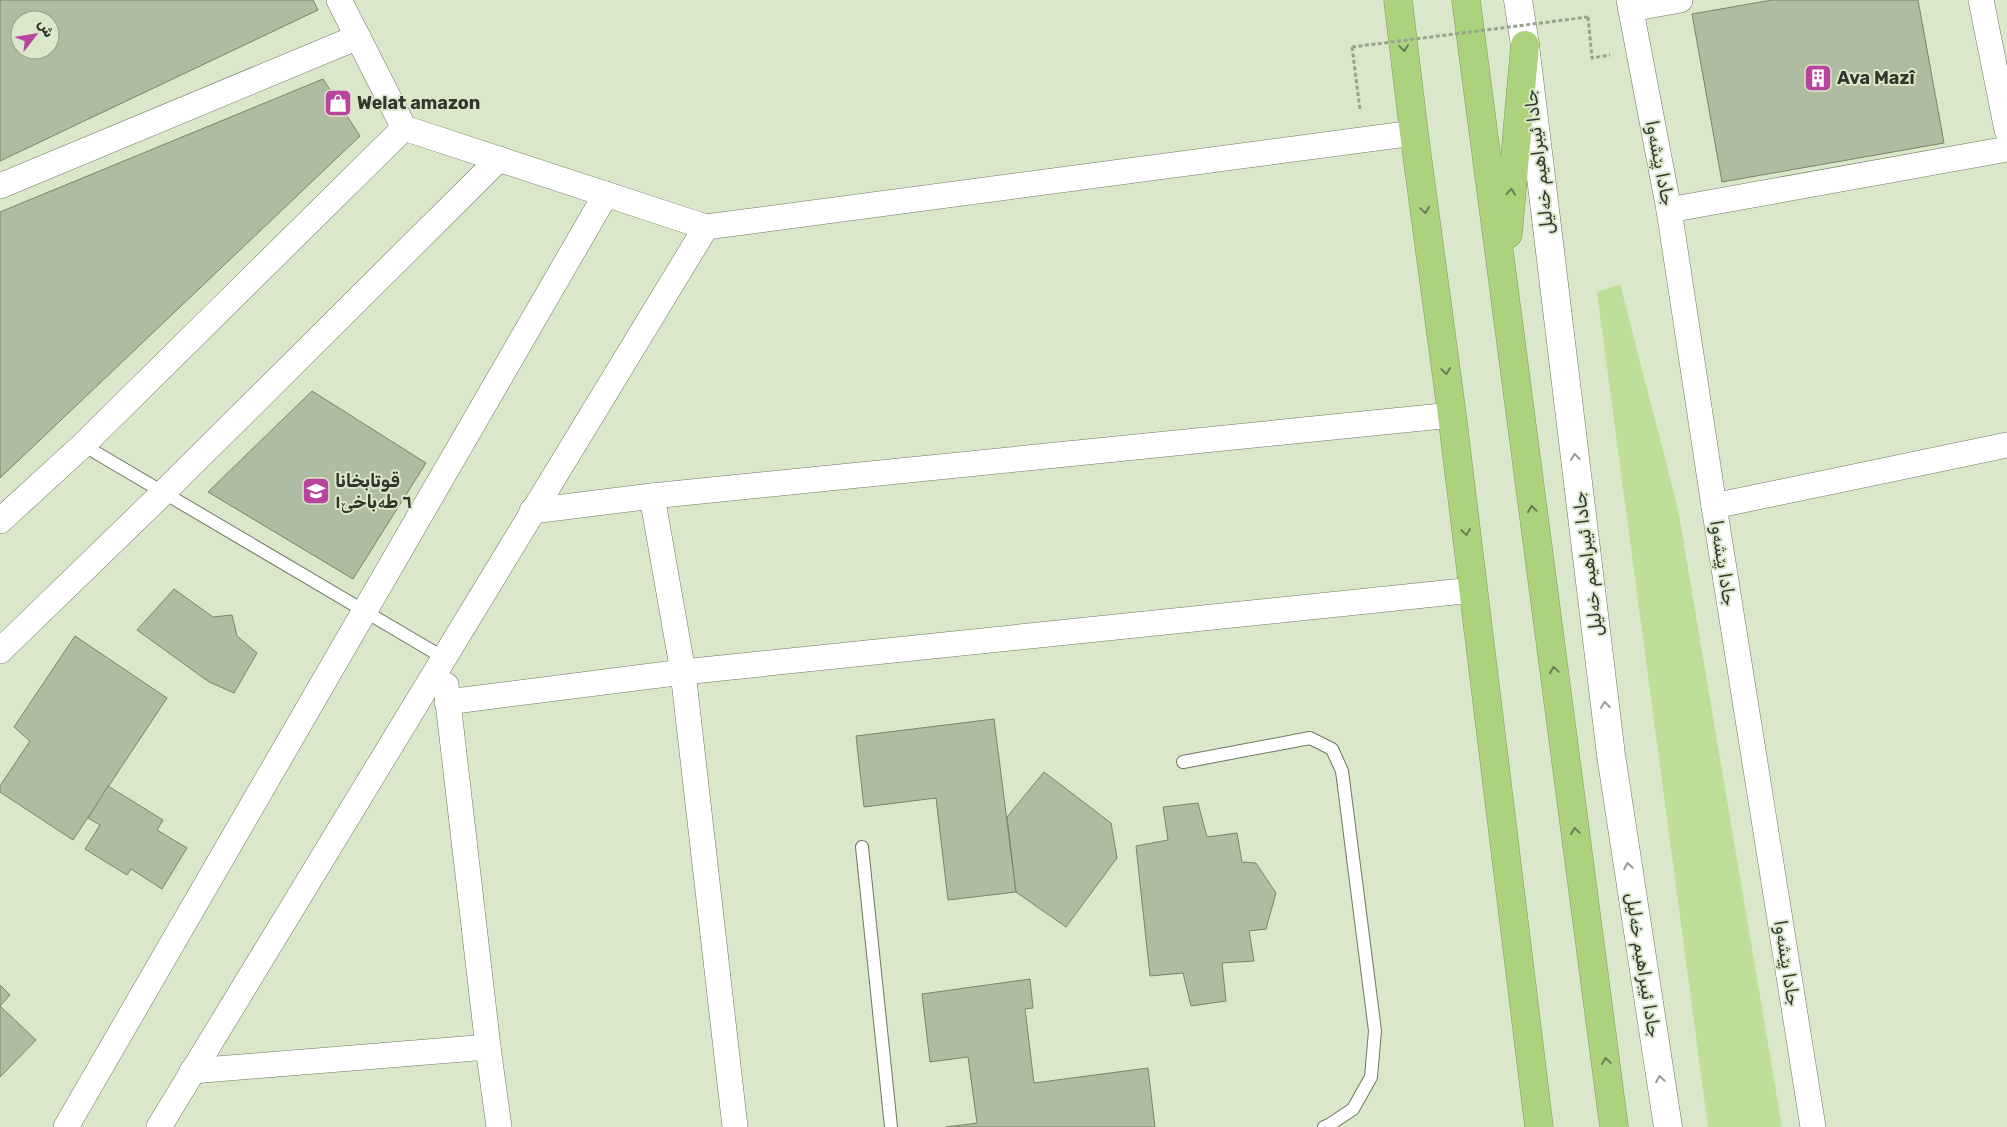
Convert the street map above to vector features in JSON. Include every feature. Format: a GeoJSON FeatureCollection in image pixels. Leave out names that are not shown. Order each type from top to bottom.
{"type":"FeatureCollection","features":[{"type":"Feature","properties":{"kind":"highway"},"geometry":{"type":"LineString","coordinates":[[1398,0],[1452,415],[1539,1127]]}},
{"type":"Feature","properties":{"kind":"highway"},"geometry":{"type":"LineString","coordinates":[[1466,0],[1614,1127]]}},
{"type":"Feature","properties":{"kind":"highway"},"geometry":{"type":"LineString","coordinates":[[1506,311],[1510,207],[1525,45]]}},
{"type":"Feature","properties":{"kind":"main road","name":"جادا ئیبراهیم خەلیل"},"geometry":{"type":"LineString","coordinates":[[1518,0],[1611,755],[1668,1127]]}},
{"type":"Feature","properties":{"kind":"street"},"geometry":{"type":"LineString","coordinates":[[340,0],[404,128],[706,227],[1414,133]]}},
{"type":"Feature","properties":{"kind":"street"},"geometry":{"type":"LineString","coordinates":[[1630,4],[1680,0]]}},
{"type":"Feature","properties":{"kind":"street"},"geometry":{"type":"LineString","coordinates":[[1981,0],[2007,130]]}},
{"type":"Feature","properties":{"kind":"street","name":"جادا پێشەوا"},"geometry":{"type":"LineString","coordinates":[[1630,4],[1669,210],[1813,1127]]}},
{"type":"Feature","properties":{"kind":"street"},"geometry":{"type":"LineString","coordinates":[[0,186],[358,37]]}},
{"type":"Feature","properties":{"kind":"street"},"geometry":{"type":"LineString","coordinates":[[0,521],[83,445],[404,128]]}},
{"type":"Feature","properties":{"kind":"street"},"geometry":{"type":"LineString","coordinates":[[1669,210],[2007,149]]}},
{"type":"Feature","properties":{"kind":"street"},"geometry":{"type":"LineString","coordinates":[[0,651],[164,492],[499,159]]}},
{"type":"Feature","properties":{"kind":"street"},"geometry":{"type":"LineString","coordinates":[[66,1127],[606,194]]}},
{"type":"Feature","properties":{"kind":"street"},"geometry":{"type":"LineString","coordinates":[[159,1127],[706,227]]}},
{"type":"Feature","properties":{"kind":"street"},"geometry":{"type":"LineString","coordinates":[[532,511],[652,496],[1452,415]]}},
{"type":"Feature","properties":{"kind":"street"},"geometry":{"type":"LineString","coordinates":[[1714,506],[2007,445]]}},
{"type":"Feature","properties":{"kind":"street"},"geometry":{"type":"LineString","coordinates":[[652,496],[683,672],[735,1127]]}},
{"type":"Feature","properties":{"kind":"street"},"geometry":{"type":"LineString","coordinates":[[447,702],[683,672],[1473,590]]}},
{"type":"Feature","properties":{"kind":"street"},"geometry":{"type":"LineString","coordinates":[[444,658],[447,702],[499,1127]]}},
{"type":"Feature","properties":{"kind":"street"},"geometry":{"type":"LineString","coordinates":[[192,1070],[488,1047]]}},
{"type":"Feature","properties":{"kind":"lane"},"geometry":{"type":"LineString","coordinates":[[83,445],[444,658]]}},
{"type":"Feature","properties":{"kind":"lane"},"geometry":{"type":"LineString","coordinates":[[1183,762],[1310,738],[1332,749],[1342,771],[1375,1031],[1371,1077],[1353,1109],[1324,1127]]}},
{"type":"Feature","properties":{"kind":"lane"},"geometry":{"type":"LineString","coordinates":[[862,847],[891,1127]]}},
{"type":"Feature","properties":{"kind":"path"},"geometry":{"type":"LineString","coordinates":[[1357,85],[1352,47],[1588,17],[1592,58]]}},
{"type":"Feature","properties":{"kind":"green space"},"geometry":{"type":"Polygon","coordinates":[[[1620,284],[1678,509],[1782,1127],[1708,1127],[1597,292],[1620,284]]]}},
{"type":"Feature","properties":{"kind":"building"},"geometry":{"type":"Polygon","coordinates":[[[0,0],[313,0],[318,10],[0,161],[0,0]]]}},
{"type":"Feature","properties":{"kind":"building","name":"Ava Mazî"},"geometry":{"type":"Polygon","coordinates":[[[1772,0],[1918,0],[1944,143],[1722,182],[1692,14],[1772,0]]]}},
{"type":"Feature","properties":{"kind":"building"},"geometry":{"type":"Polygon","coordinates":[[[323,79],[360,136],[0,478],[0,212],[323,79]]]}},
{"type":"Feature","properties":{"kind":"building"},"geometry":{"type":"Polygon","coordinates":[[[312,391],[426,463],[353,579],[208,492],[312,391]]]}},
{"type":"Feature","properties":{"kind":"building"},"geometry":{"type":"Polygon","coordinates":[[[174,589],[213,617],[232,615],[237,636],[257,653],[234,693],[209,682],[137,630],[174,589]]]}},
{"type":"Feature","properties":{"kind":"building"},"geometry":{"type":"Polygon","coordinates":[[[75,636],[167,698],[73,840],[0,792],[0,786],[30,741],[14,727],[75,636]]]}},
{"type":"Feature","properties":{"kind":"building"},"geometry":{"type":"Polygon","coordinates":[[[994,719],[1016,892],[948,900],[936,798],[864,807],[856,736],[994,719]]]}},
{"type":"Feature","properties":{"kind":"building"},"geometry":{"type":"Polygon","coordinates":[[[1044,772],[1111,823],[1117,858],[1066,927],[1016,892],[1007,817],[1044,772]]]}},
{"type":"Feature","properties":{"kind":"building"},"geometry":{"type":"Polygon","coordinates":[[[108,786],[163,820],[157,830],[187,848],[162,889],[131,869],[127,875],[85,849],[100,825],[88,818],[108,786]]]}},
{"type":"Feature","properties":{"kind":"building"},"geometry":{"type":"Polygon","coordinates":[[[1198,803],[1207,837],[1237,833],[1242,862],[1256,863],[1276,893],[1266,929],[1249,931],[1254,961],[1222,963],[1226,1001],[1191,1006],[1183,973],[1150,976],[1136,846],[1168,840],[1163,807],[1198,803]]]}},
{"type":"Feature","properties":{"kind":"building"},"geometry":{"type":"Polygon","coordinates":[[[1030,979],[1033,1008],[1025,1009],[1034,1083],[1148,1068],[1155,1127],[946,1127],[977,1123],[968,1057],[930,1062],[922,994],[1030,979]]]}},
{"type":"Feature","properties":{"kind":"building"},"geometry":{"type":"Polygon","coordinates":[[[0,985],[10,995],[0,1006],[0,985]]]}},
{"type":"Feature","properties":{"kind":"building"},"geometry":{"type":"Polygon","coordinates":[[[0,1006],[36,1040],[0,1077],[0,1006]]]}},
{"type":"Feature","properties":{"kind":"place","name":"Ava Mazî"},"geometry":{"type":"Point","coordinates":[1818,78]}},
{"type":"Feature","properties":{"kind":"place","name":"Welat amazon"},"geometry":{"type":"Point","coordinates":[338,103]}},
{"type":"Feature","properties":{"kind":"place","name":"قوتابخانا ۱٦ طەباخێ"},"geometry":{"type":"Point","coordinates":[316,491]}}]}
